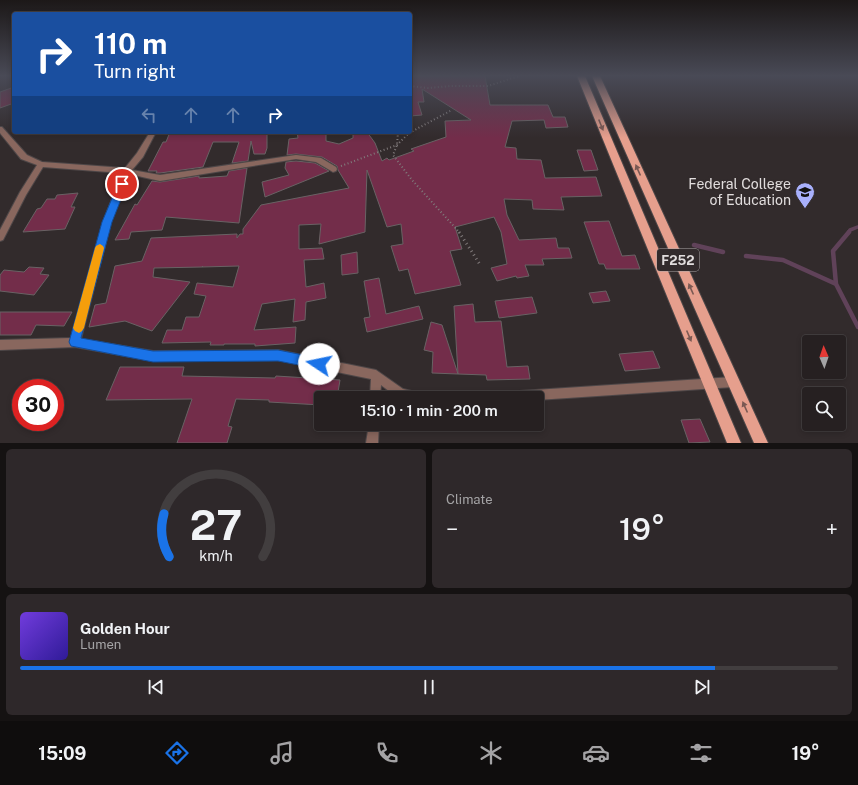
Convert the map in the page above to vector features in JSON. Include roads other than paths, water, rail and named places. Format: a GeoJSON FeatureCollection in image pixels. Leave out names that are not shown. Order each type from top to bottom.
{"type":"FeatureCollection","features":[{"type":"Feature","properties":{"kind":"main road","name":"F252"},"geometry":{"type":"LineString","coordinates":[[590,97],[734,443]]}},
{"type":"Feature","properties":{"kind":"main road","name":"F252"},"geometry":{"type":"LineString","coordinates":[[605,97],[761,443]]}},
{"type":"Feature","properties":{"kind":"street"},"geometry":{"type":"LineString","coordinates":[[0,129],[24,157],[41,164],[128,171],[160,178],[296,157],[318,160],[333,169]]}},
{"type":"Feature","properties":{"kind":"street"},"geometry":{"type":"LineString","coordinates":[[75,342],[107,222],[128,171],[140,155],[152,134]]}},
{"type":"Feature","properties":{"kind":"street"},"geometry":{"type":"LineString","coordinates":[[0,238],[23,194],[41,164]]}},
{"type":"Feature","properties":{"kind":"street"},"geometry":{"type":"LineString","coordinates":[[0,345],[75,342],[153,356],[278,355],[376,375],[397,391]]}},
{"type":"Feature","properties":{"kind":"street"},"geometry":{"type":"LineString","coordinates":[[375,391],[376,375]]}},
{"type":"Feature","properties":{"kind":"street"},"geometry":{"type":"LineString","coordinates":[[544,394],[733,382]]}},
{"type":"Feature","properties":{"kind":"street"},"geometry":{"type":"LineString","coordinates":[[372,443],[373,431]]}},
{"type":"Feature","properties":{"kind":"waterway"},"geometry":{"type":"LineString","coordinates":[[848,233],[850,230],[858,227]]}},
{"type":"Feature","properties":{"kind":"waterway"},"geometry":{"type":"LineString","coordinates":[[836,284],[833,251],[849,232]]}},
{"type":"Feature","properties":{"kind":"waterway"},"geometry":{"type":"LineString","coordinates":[[694,245],[723,252]]}},
{"type":"Feature","properties":{"kind":"waterway"},"geometry":{"type":"LineString","coordinates":[[746,256],[783,260],[836,284]]}},
{"type":"Feature","properties":{"kind":"waterway"},"geometry":{"type":"LineString","coordinates":[[836,284],[858,327]]}},
{"type":"Feature","properties":{"kind":"place","name":"Federal College of Education"},"geometry":{"type":"Point","coordinates":[805,209]}}]}
